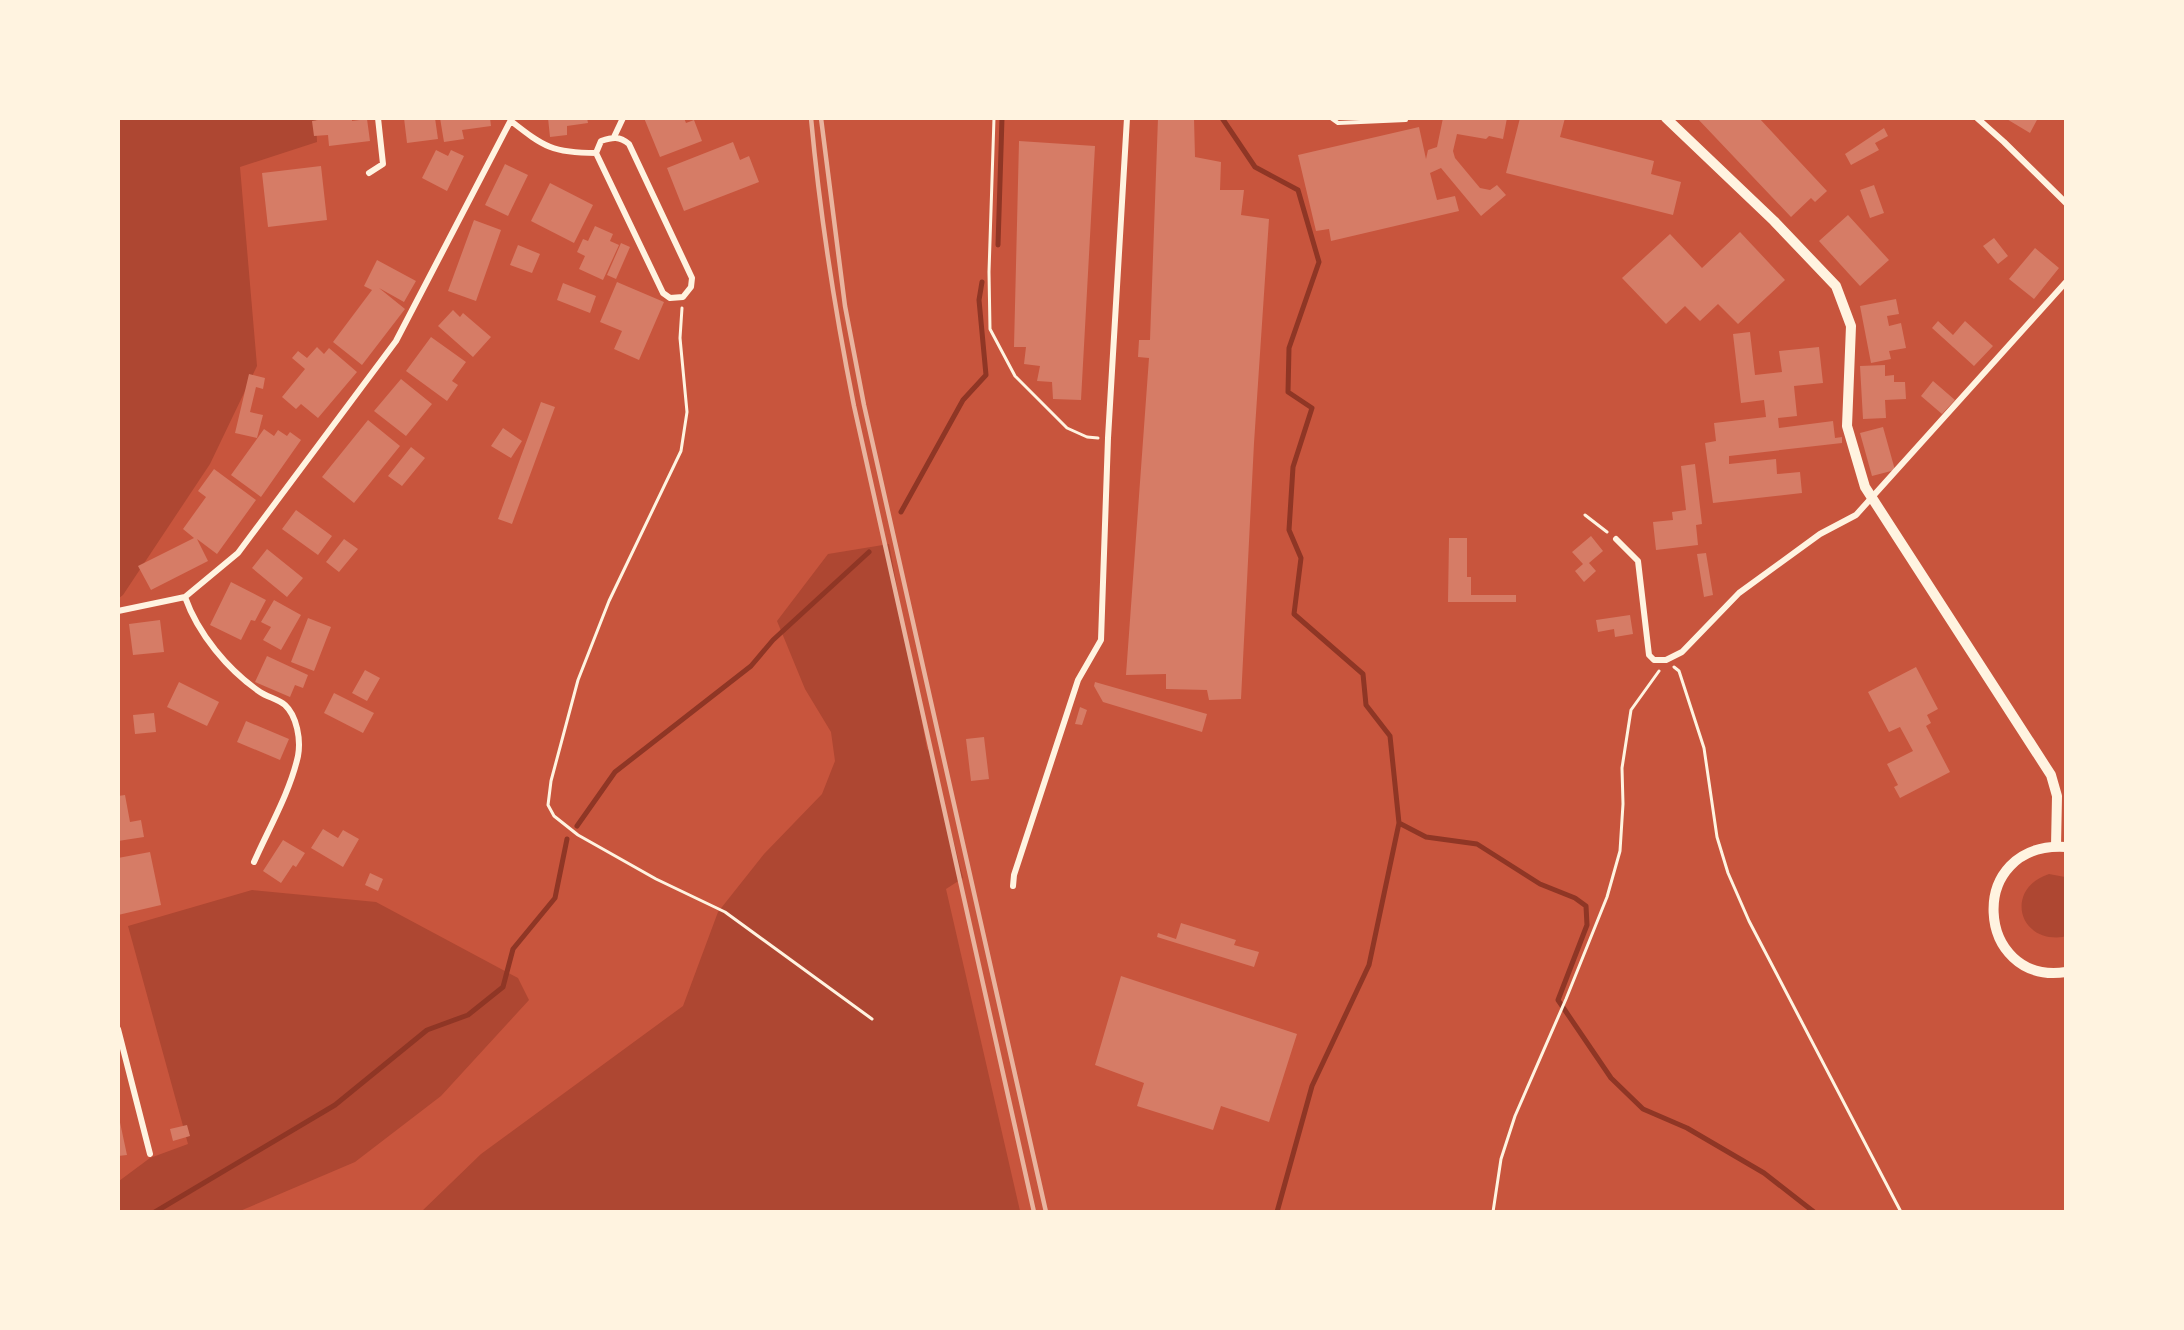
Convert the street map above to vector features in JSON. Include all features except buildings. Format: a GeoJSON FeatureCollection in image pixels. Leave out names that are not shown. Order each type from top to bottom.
{"type":"FeatureCollection","features":[{"type":"Feature","properties":{"kind":"street"},"geometry":{"type":"LineString","coordinates":[[369,173],[383,164],[378,118]]}},
{"type":"Feature","properties":{"kind":"street"},"geometry":{"type":"LineString","coordinates":[[614,137],[623,118]]}},
{"type":"Feature","properties":{"kind":"street"},"geometry":{"type":"LineString","coordinates":[[1013,886],[1014,875],[1078,680],[1101,640],[1108,438],[1127,118]]}},
{"type":"Feature","properties":{"kind":"street"},"geometry":{"type":"LineString","coordinates":[[1666,118],[1774,221],[1836,286],[1851,326],[1847,426],[1863,482],[2051,775],[2057,796],[2061,847],[2029,852],[2011,864],[1999,880],[1992,900],[1993,921],[2000,942],[2015,958],[2034,970],[2055,974],[2066,972]]}},
{"type":"Feature","properties":{"kind":"street"},"geometry":{"type":"LineString","coordinates":[[1977,118],[2066,203]]}},
{"type":"Feature","properties":{"kind":"street"},"geometry":{"type":"LineString","coordinates":[[118,611],[185,597],[238,553],[396,340],[493,151],[512,120],[542,145],[567,153],[596,153]]}},
{"type":"Feature","properties":{"kind":"street"},"geometry":{"type":"LineString","coordinates":[[614,137],[622,138],[629,144],[692,278],[691,287],[683,297],[670,298],[663,293],[596,153],[601,141],[614,137]]}},
{"type":"Feature","properties":{"kind":"street"},"geometry":{"type":"LineString","coordinates":[[1616,539],[1638,561],[1649,655],[1654,660],[1666,660],[1682,652],[1702,634],[1717,613],[1739,592],[1820,534],[1856,515],[2066,282]]}},
{"type":"Feature","properties":{"kind":"street"},"geometry":{"type":"LineString","coordinates":[[185,597],[192,617],[231,667],[261,693],[285,705],[298,730],[298,754],[291,779],[254,862]]}},
{"type":"Feature","properties":{"kind":"street"},"geometry":{"type":"LineString","coordinates":[[118,1029],[150,1154]]}},
{"type":"Feature","properties":{"kind":"lane"},"geometry":{"type":"LineString","coordinates":[[1331,118],[1338,123],[1406,120]]}},
{"type":"Feature","properties":{"kind":"path"},"geometry":{"type":"LineString","coordinates":[[994,118],[989,272],[990,329],[1015,376],[1067,428],[1087,437],[1108,438]]}},
{"type":"Feature","properties":{"kind":"path"},"geometry":{"type":"LineString","coordinates":[[683,297],[680,338],[687,412],[681,451],[609,601],[578,680],[550,781],[548,805],[554,816],[578,835],[656,879],[725,912],[872,1019]]}},
{"type":"Feature","properties":{"kind":"path"},"geometry":{"type":"LineString","coordinates":[[1585,515],[1616,539]]}},
{"type":"Feature","properties":{"kind":"path"},"geometry":{"type":"LineString","coordinates":[[1493,1212],[1501,1160],[1515,1116],[1607,897],[1620,851],[1622,768],[1631,710],[1666,660],[1678,671],[1704,747],[1717,837],[1744,912],[1901,1212]]}},
{"type":"Feature","properties":{"kind":"shaded area"},"geometry":{"type":"Polygon","coordinates":[[[119,119],[316,119],[317,142],[240,167],[257,366],[210,464],[119,598],[119,119]]]}},
{"type":"Feature","properties":{"kind":"shaded area"},"geometry":{"type":"Polygon","coordinates":[[[889,544],[927,749],[931,752],[963,878],[946,889],[1020,1211],[421,1212],[481,1154],[683,1006],[718,912],[764,854],[822,794],[835,761],[831,732],[805,689],[777,621],[828,554],[889,544]]]}},
{"type":"Feature","properties":{"kind":"shaded area"},"geometry":{"type":"Polygon","coordinates":[[[2049,874],[2065,877],[2066,935],[2063,937],[2047,937],[2035,932],[2022,913],[2022,902],[2026,891],[2035,881],[2049,874]]]}},
{"type":"Feature","properties":{"kind":"shaded area"},"geometry":{"type":"Polygon","coordinates":[[[252,890],[376,902],[518,978],[529,1000],[441,1096],[355,1162],[240,1211],[119,1212],[119,1181],[150,1158],[188,1144],[128,926],[252,890]]]}},
{"type":"Feature","properties":{"kind":"waterway"},"geometry":{"type":"LineString","coordinates":[[998,245],[1002,118]]}},
{"type":"Feature","properties":{"kind":"waterway"},"geometry":{"type":"LineString","coordinates":[[1222,118],[1255,167],[1298,190],[1319,262],[1289,348],[1288,392],[1312,408],[1293,467],[1289,530],[1301,558],[1294,614],[1363,674],[1366,705],[1390,736],[1399,823],[1369,965],[1312,1086],[1277,1212]]}},
{"type":"Feature","properties":{"kind":"waterway"},"geometry":{"type":"LineString","coordinates":[[901,512],[963,400],[986,375],[979,300],[982,282]]}},
{"type":"Feature","properties":{"kind":"waterway"},"geometry":{"type":"LineString","coordinates":[[577,826],[615,772],[751,666],[773,640],[869,552]]}},
{"type":"Feature","properties":{"kind":"waterway"},"geometry":{"type":"LineString","coordinates":[[1399,823],[1426,837],[1477,844],[1540,884],[1575,898],[1586,906],[1587,925],[1558,1000],[1611,1078],[1643,1109],[1687,1128],[1764,1173],[1814,1212]]}},
{"type":"Feature","properties":{"kind":"waterway"},"geometry":{"type":"LineString","coordinates":[[155,1212],[335,1105],[427,1030],[468,1015],[503,987],[513,949],[555,898],[567,839]]}},
{"type":"Feature","properties":{"kind":"railway"},"geometry":{"type":"LineString","coordinates":[[811,118],[829,263],[854,406],[1034,1212]]}},
{"type":"Feature","properties":{"kind":"railway"},"geometry":{"type":"LineString","coordinates":[[821,118],[845,306],[864,405],[1046,1212]]}}]}
